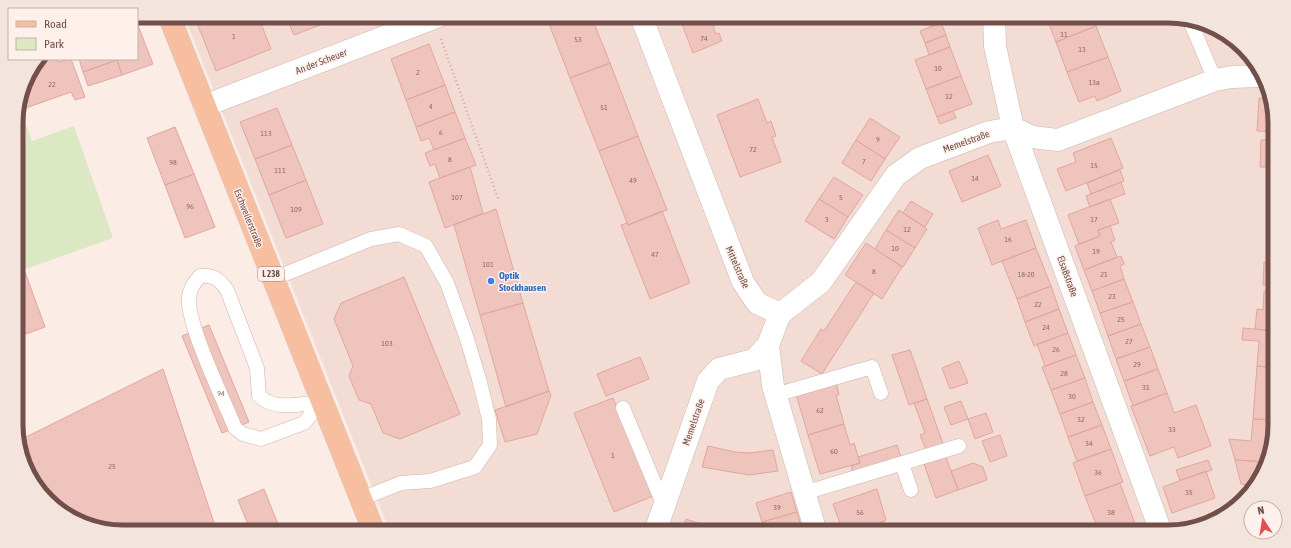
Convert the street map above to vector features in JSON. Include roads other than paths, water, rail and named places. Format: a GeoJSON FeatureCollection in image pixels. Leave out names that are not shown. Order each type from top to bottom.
{"type":"FeatureCollection","features":[{"type":"Feature","properties":{"kind":"main road","name":"Eschweilerstraße"},"geometry":{"type":"LineString","coordinates":[[172,23],[321,402],[371,525]]}},
{"type":"Feature","properties":{"kind":"street","name":"An der Scheuer"},"geometry":{"type":"LineString","coordinates":[[204,106],[420,23]]}},
{"type":"Feature","properties":{"kind":"street","name":"Mittelstraße"},"geometry":{"type":"LineString","coordinates":[[644,23],[743,282],[757,303],[780,314]]}},
{"type":"Feature","properties":{"kind":"street","name":"Elsaßstraße"},"geometry":{"type":"LineString","coordinates":[[994,23],[995,46],[1013,128],[1158,525]]}},
{"type":"Feature","properties":{"kind":"street"},"geometry":{"type":"LineString","coordinates":[[1013,128],[1032,137],[1058,140],[1215,80],[1232,77],[1256,76]]}},
{"type":"Feature","properties":{"kind":"street","name":"Memelstraße"},"geometry":{"type":"LineString","coordinates":[[780,314],[821,282],[896,175],[920,158],[989,132],[1013,128]]}},
{"type":"Feature","properties":{"kind":"street"},"geometry":{"type":"LineString","coordinates":[[780,314],[768,345],[776,395],[814,525]]}},
{"type":"Feature","properties":{"kind":"street","name":"Memelstraße"},"geometry":{"type":"LineString","coordinates":[[657,525],[708,381],[719,369],[754,360],[768,345]]}},
{"type":"Feature","properties":{"kind":"lane"},"geometry":{"type":"LineString","coordinates":[[1193,26],[1215,80]]}},
{"type":"Feature","properties":{"kind":"lane"},"geometry":{"type":"LineString","coordinates":[[273,279],[371,239],[399,234],[426,246],[447,283],[466,336],[479,379],[488,419],[490,445],[475,467],[430,481],[401,483],[361,499]]}},
{"type":"Feature","properties":{"kind":"lane"},"geometry":{"type":"LineString","coordinates":[[200,276],[211,276],[220,280],[227,290],[256,368],[259,396],[267,402],[277,406],[321,402],[304,422],[261,439],[243,434],[235,428],[196,331],[189,307],[189,296],[192,285],[200,276]]}},
{"type":"Feature","properties":{"kind":"lane"},"geometry":{"type":"LineString","coordinates":[[776,395],[872,367],[881,393]]}},
{"type":"Feature","properties":{"kind":"lane"},"geometry":{"type":"LineString","coordinates":[[623,408],[664,506]]}},
{"type":"Feature","properties":{"kind":"lane"},"geometry":{"type":"LineString","coordinates":[[804,493],[959,446]]}},
{"type":"Feature","properties":{"kind":"lane"},"geometry":{"type":"LineString","coordinates":[[902,464],[911,490]]}},
{"type":"Feature","properties":{"kind":"place","name":"Optik Stockhausen"},"geometry":{"type":"Point","coordinates":[491,281]}}]}
